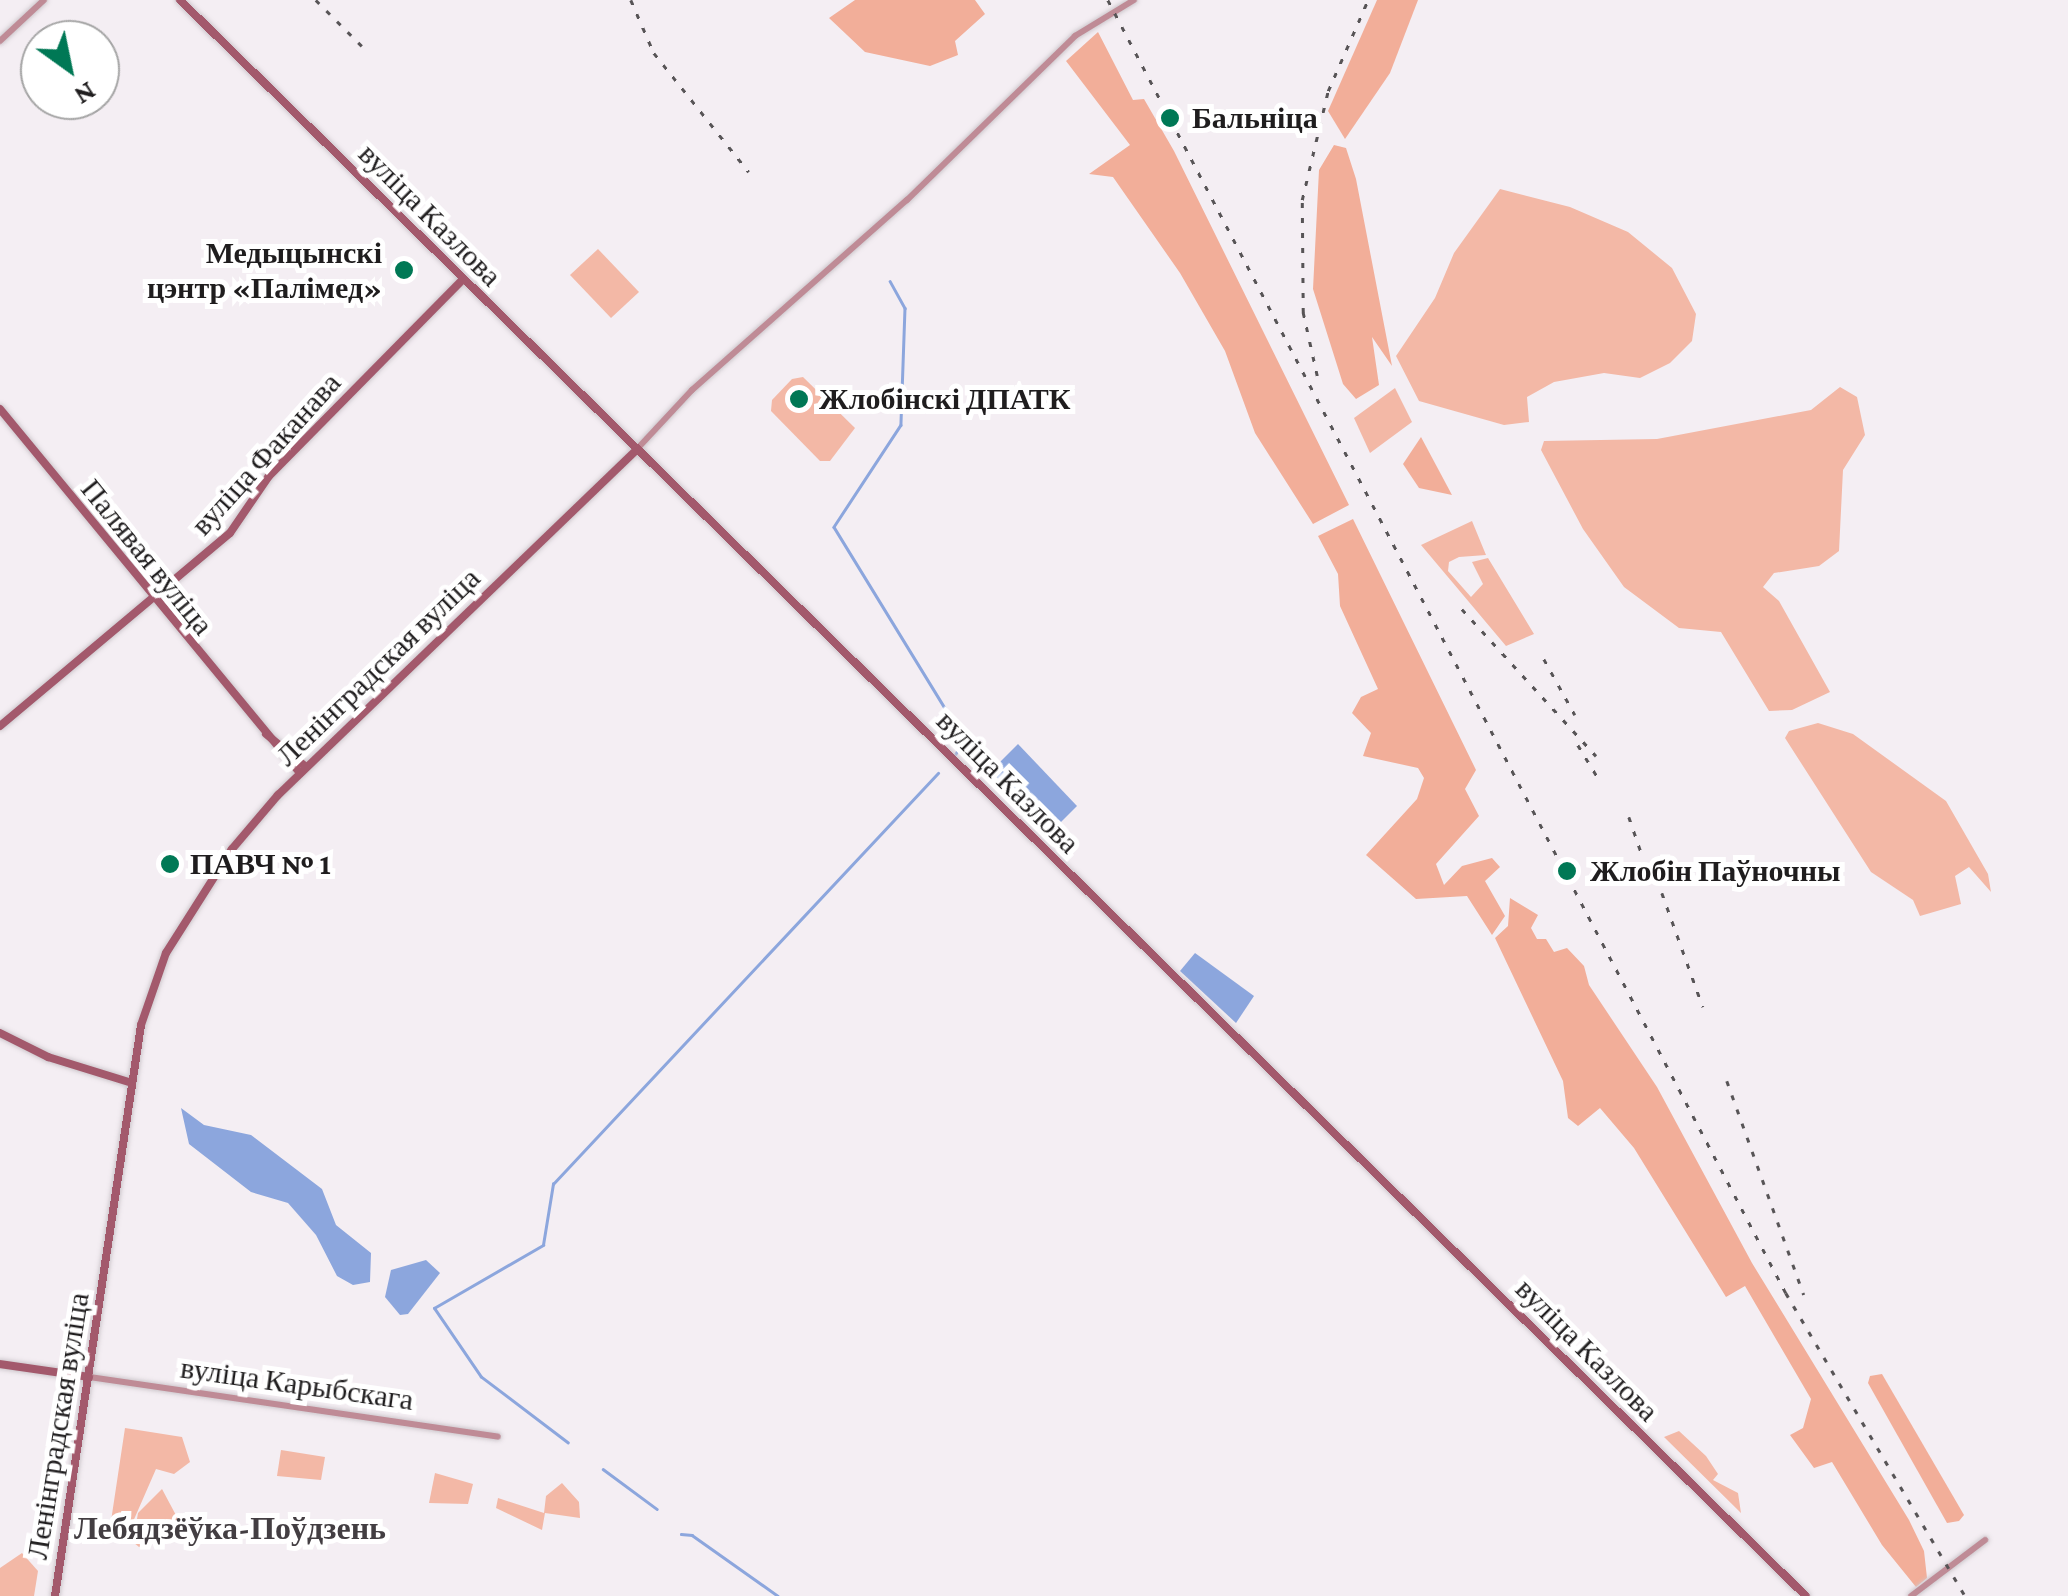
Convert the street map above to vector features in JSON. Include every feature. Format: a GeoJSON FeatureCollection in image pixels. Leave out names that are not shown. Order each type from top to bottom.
{"type":"FeatureCollection","features":[{"type":"Feature","properties":{"kind":"main road","name":"вуліца Казлова"},"geometry":{"type":"LineString","coordinates":[[180,0],[1806,1596]]}},
{"type":"Feature","properties":{"kind":"main road","name":"вуліца Факанава"},"geometry":{"type":"LineString","coordinates":[[0,726],[230,533],[269,476],[463,278]]}},
{"type":"Feature","properties":{"kind":"main road","name":"Палявая вуліца"},"geometry":{"type":"LineString","coordinates":[[0,409],[262,732],[303,770]]}},
{"type":"Feature","properties":{"kind":"main road","name":"Ленінградская вуліца"},"geometry":{"type":"LineString","coordinates":[[55,1596],[132,1083],[149,996],[175,935],[232,849],[303,770],[637,449]]}},
{"type":"Feature","properties":{"kind":"main road"},"geometry":{"type":"LineString","coordinates":[[0,1034],[48,1058],[132,1083]]}},
{"type":"Feature","properties":{"kind":"main road"},"geometry":{"type":"LineString","coordinates":[[0,1364],[89,1377]]}},
{"type":"Feature","properties":{"kind":"street"},"geometry":{"type":"LineString","coordinates":[[0,41],[44,0]]}},
{"type":"Feature","properties":{"kind":"street","name":"Ленінградская вуліца"},"geometry":{"type":"LineString","coordinates":[[637,449],[680,402],[907,200],[1075,36],[1134,0]]}},
{"type":"Feature","properties":{"kind":"street","name":"вуліца Карыбскага"},"geometry":{"type":"LineString","coordinates":[[89,1377],[498,1437]]}},
{"type":"Feature","properties":{"kind":"street"},"geometry":{"type":"LineString","coordinates":[[1912,1596],[1985,1540]]}},
{"type":"Feature","properties":{"kind":"shaded area"},"geometry":{"type":"Polygon","coordinates":[[[855,0],[975,0],[985,14],[955,41],[958,55],[930,66],[865,52],[829,18],[855,0]]]}},
{"type":"Feature","properties":{"kind":"shaded area"},"geometry":{"type":"Polygon","coordinates":[[[1377,0],[1418,0],[1390,73],[1345,139],[1328,111],[1377,0]]]}},
{"type":"Feature","properties":{"kind":"shaded area"},"geometry":{"type":"Polygon","coordinates":[[[1098,32],[1133,100],[1144,99],[1174,151],[1349,505],[1313,524],[1255,433],[1225,351],[1180,273],[1113,177],[1089,174],[1130,145],[1066,61],[1098,32]]]}},
{"type":"Feature","properties":{"kind":"shaded area"},"geometry":{"type":"Polygon","coordinates":[[[1334,145],[1346,148],[1356,179],[1392,366],[1372,337],[1379,385],[1356,399],[1343,384],[1313,289],[1319,170],[1334,145]]]}},
{"type":"Feature","properties":{"kind":"shaded area"},"geometry":{"type":"Polygon","coordinates":[[[1500,189],[1570,207],[1628,232],[1672,268],[1696,314],[1692,341],[1670,363],[1640,378],[1604,373],[1554,382],[1527,397],[1529,422],[1504,425],[1419,401],[1396,356],[1435,298],[1454,253],[1500,189]]]}},
{"type":"Feature","properties":{"kind":"shaded area"},"geometry":{"type":"Polygon","coordinates":[[[598,249],[639,292],[611,318],[570,275],[598,249]]]}},
{"type":"Feature","properties":{"kind":"shaded area"},"geometry":{"type":"Polygon","coordinates":[[[803,377],[855,428],[830,461],[820,461],[771,411],[772,400],[792,379],[803,377]]]}},
{"type":"Feature","properties":{"kind":"shaded area"},"geometry":{"type":"Polygon","coordinates":[[[1840,387],[1857,397],[1865,435],[1843,470],[1839,551],[1819,566],[1774,573],[1763,587],[1779,601],[1830,692],[1792,710],[1769,711],[1721,632],[1679,628],[1624,587],[1583,529],[1541,450],[1544,441],[1657,439],[1811,410],[1840,387]]]}},
{"type":"Feature","properties":{"kind":"shaded area"},"geometry":{"type":"Polygon","coordinates":[[[1395,388],[1412,422],[1370,453],[1354,418],[1395,388]]]}},
{"type":"Feature","properties":{"kind":"shaded area"},"geometry":{"type":"Polygon","coordinates":[[[1421,437],[1452,495],[1419,488],[1403,464],[1421,437]]]}},
{"type":"Feature","properties":{"kind":"shaded area"},"geometry":{"type":"Polygon","coordinates":[[[1353,519],[1476,770],[1465,789],[1479,816],[1436,864],[1444,885],[1462,866],[1492,858],[1500,867],[1485,881],[1505,916],[1492,935],[1467,896],[1416,899],[1366,855],[1417,799],[1424,778],[1418,768],[1363,756],[1371,733],[1352,713],[1361,697],[1378,689],[1340,606],[1338,574],[1318,536],[1353,519]]]}},
{"type":"Feature","properties":{"kind":"shaded area"},"geometry":{"type":"Polygon","coordinates":[[[1472,521],[1486,555],[1459,557],[1449,562],[1448,571],[1471,597],[1483,584],[1472,562],[1488,558],[1534,634],[1506,646],[1421,545],[1472,521]]]}},
{"type":"Feature","properties":{"kind":"shaded area"},"geometry":{"type":"Polygon","coordinates":[[[1818,723],[1853,734],[1946,801],[1988,874],[1991,892],[1969,867],[1955,876],[1961,904],[1920,916],[1913,900],[1871,872],[1785,738],[1789,731],[1818,723]]]}},
{"type":"Feature","properties":{"kind":"shaded area"},"geometry":{"type":"Polygon","coordinates":[[[1510,898],[1538,915],[1531,928],[1537,939],[1546,939],[1554,952],[1567,948],[1584,966],[1589,985],[1657,1087],[1752,1263],[1909,1520],[1924,1551],[1927,1578],[1916,1587],[1882,1545],[1832,1462],[1814,1468],[1790,1435],[1803,1428],[1811,1399],[1745,1286],[1726,1297],[1634,1148],[1600,1108],[1578,1126],[1568,1118],[1563,1081],[1495,938],[1508,926],[1510,898]]]}},
{"type":"Feature","properties":{"kind":"shaded area"},"geometry":{"type":"Polygon","coordinates":[[[1882,1374],[1964,1515],[1959,1521],[1947,1523],[1868,1383],[1870,1376],[1882,1374]]]}},
{"type":"Feature","properties":{"kind":"shaded area"},"geometry":{"type":"Polygon","coordinates":[[[125,1428],[182,1437],[190,1462],[174,1474],[156,1469],[132,1524],[111,1521],[125,1428]]]}},
{"type":"Feature","properties":{"kind":"shaded area"},"geometry":{"type":"Polygon","coordinates":[[[1679,1431],[1706,1456],[1718,1474],[1713,1480],[1738,1493],[1741,1513],[1664,1437],[1679,1431]]]}},
{"type":"Feature","properties":{"kind":"shaded area"},"geometry":{"type":"Polygon","coordinates":[[[281,1450],[325,1457],[321,1480],[277,1476],[281,1450]]]}},
{"type":"Feature","properties":{"kind":"shaded area"},"geometry":{"type":"Polygon","coordinates":[[[435,1473],[473,1484],[468,1504],[429,1503],[435,1473]]]}},
{"type":"Feature","properties":{"kind":"shaded area"},"geometry":{"type":"Polygon","coordinates":[[[562,1483],[579,1502],[580,1518],[545,1513],[542,1530],[496,1508],[498,1498],[544,1513],[546,1496],[562,1483]]]}},
{"type":"Feature","properties":{"kind":"shaded area"},"geometry":{"type":"Polygon","coordinates":[[[162,1489],[178,1519],[139,1547],[133,1542],[138,1513],[162,1489]]]}},
{"type":"Feature","properties":{"kind":"shaded area"},"geometry":{"type":"Polygon","coordinates":[[[22,1553],[38,1571],[34,1596],[0,1596],[0,1568],[22,1553]]]}},
{"type":"Feature","properties":{"kind":"water"},"geometry":{"type":"Polygon","coordinates":[[[1018,744],[1077,806],[1050,833],[987,775],[1018,744]]]}},
{"type":"Feature","properties":{"kind":"water"},"geometry":{"type":"Polygon","coordinates":[[[1195,953],[1254,996],[1236,1023],[1180,971],[1195,953]]]}},
{"type":"Feature","properties":{"kind":"water"},"geometry":{"type":"Polygon","coordinates":[[[181,1108],[204,1125],[251,1135],[322,1189],[336,1225],[371,1253],[370,1282],[353,1285],[337,1276],[316,1235],[288,1203],[251,1192],[189,1144],[181,1108]]]}},
{"type":"Feature","properties":{"kind":"water"},"geometry":{"type":"Polygon","coordinates":[[[426,1260],[440,1273],[408,1314],[400,1315],[385,1297],[391,1270],[426,1260]]]}},
{"type":"Feature","properties":{"kind":"waterway"},"geometry":{"type":"LineString","coordinates":[[890,281],[905,308],[901,425],[834,527],[964,739],[956,754]]}},
{"type":"Feature","properties":{"kind":"waterway"},"geometry":{"type":"LineString","coordinates":[[966,746],[990,770]]}},
{"type":"Feature","properties":{"kind":"waterway"},"geometry":{"type":"LineString","coordinates":[[568,1443],[481,1377],[434,1308],[543,1245],[553,1184],[938,773]]}},
{"type":"Feature","properties":{"kind":"waterway"},"geometry":{"type":"LineString","coordinates":[[603,1469],[657,1509]]}},
{"type":"Feature","properties":{"kind":"waterway"},"geometry":{"type":"LineString","coordinates":[[681,1534],[692,1535],[778,1596]]}},
{"type":"Feature","properties":{"kind":"railway"},"geometry":{"type":"LineString","coordinates":[[316,0],[363,47]]}},
{"type":"Feature","properties":{"kind":"railway"},"geometry":{"type":"LineString","coordinates":[[631,0],[654,53],[749,172]]}},
{"type":"Feature","properties":{"kind":"railway"},"geometry":{"type":"LineString","coordinates":[[1108,0],[1786,1293],[1965,1596]]}},
{"type":"Feature","properties":{"kind":"railway"},"geometry":{"type":"LineString","coordinates":[[1317,376],[1303,313],[1302,200],[1328,91],[1368,0]]}},
{"type":"Feature","properties":{"kind":"railway"},"geometry":{"type":"LineString","coordinates":[[1462,609],[1596,756]]}},
{"type":"Feature","properties":{"kind":"railway"},"geometry":{"type":"LineString","coordinates":[[1544,659],[1575,715]]}},
{"type":"Feature","properties":{"kind":"railway"},"geometry":{"type":"LineString","coordinates":[[1578,745],[1600,781]]}},
{"type":"Feature","properties":{"kind":"railway"},"geometry":{"type":"LineString","coordinates":[[1629,817],[1641,852]]}},
{"type":"Feature","properties":{"kind":"railway"},"geometry":{"type":"LineString","coordinates":[[1662,893],[1703,1007]]}},
{"type":"Feature","properties":{"kind":"railway"},"geometry":{"type":"LineString","coordinates":[[1727,1081],[1804,1295]]}},
{"type":"Feature","properties":{"kind":"place","name":"Бальніца"},"geometry":{"type":"Point","coordinates":[1170,118]}},
{"type":"Feature","properties":{"kind":"place","name":"Медыцынскі цэнтр «Палімед»"},"geometry":{"type":"Point","coordinates":[404,270]}},
{"type":"Feature","properties":{"kind":"place","name":"Жлобінскі ДПАТК"},"geometry":{"type":"Point","coordinates":[799,399]}},
{"type":"Feature","properties":{"kind":"place","name":"ПАВЧ № 1"},"geometry":{"type":"Point","coordinates":[170,864]}},
{"type":"Feature","properties":{"kind":"place","name":"Жлобін Паўночны"},"geometry":{"type":"Point","coordinates":[1567,871]}},
{"type":"Feature","properties":{"kind":"district","name":"Лебядзёўка-Поўдзень"},"geometry":{"type":"Point","coordinates":[230,1528]}}]}
